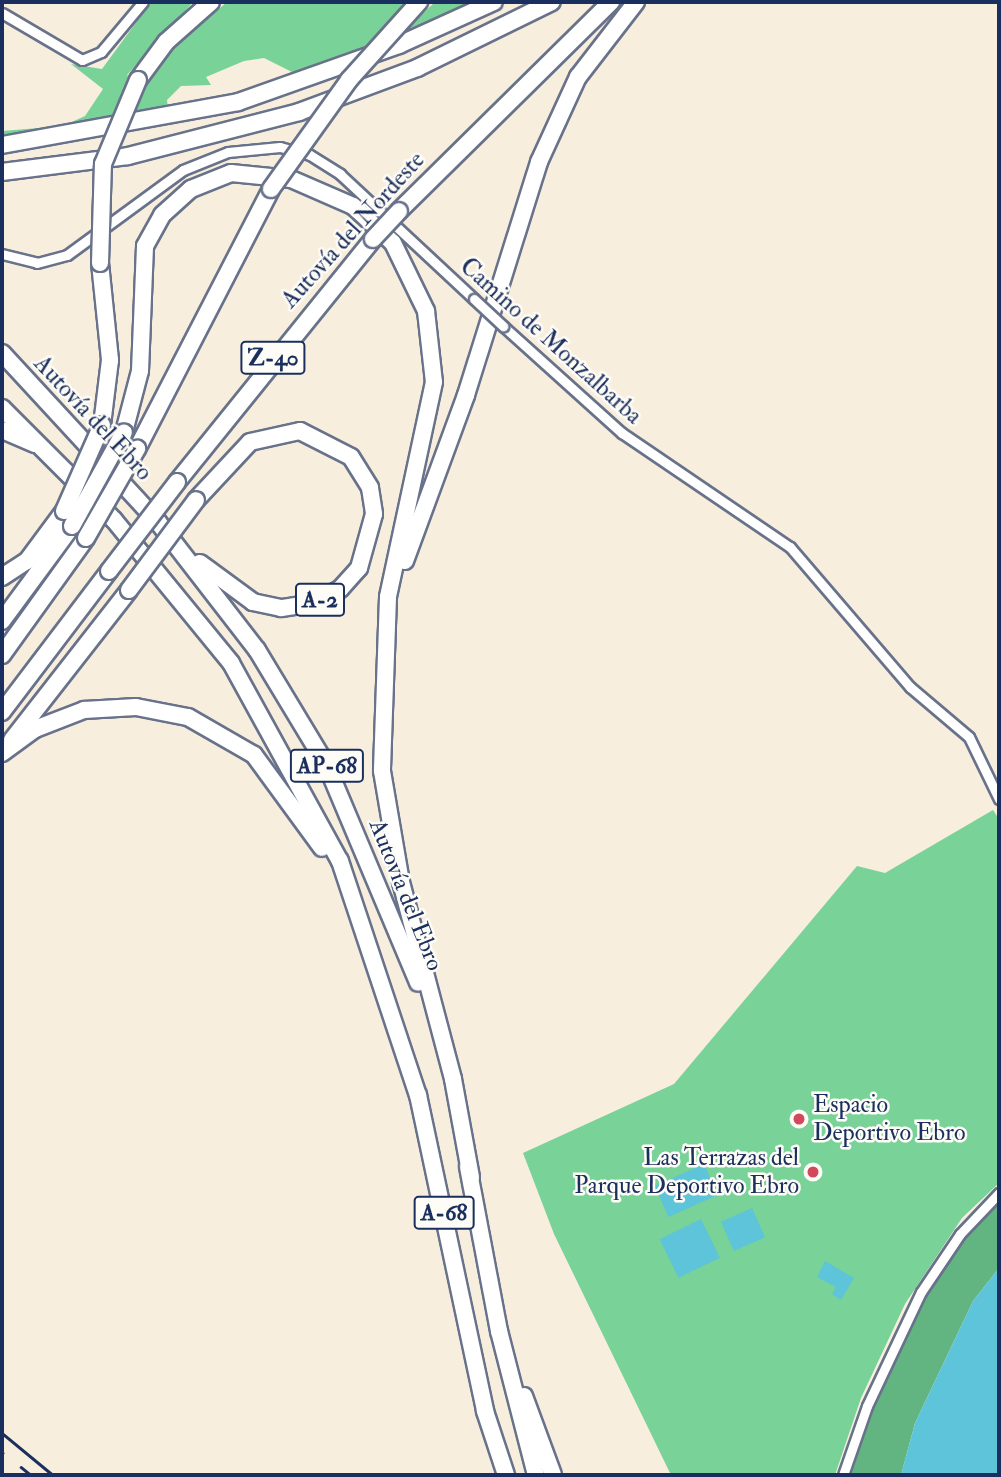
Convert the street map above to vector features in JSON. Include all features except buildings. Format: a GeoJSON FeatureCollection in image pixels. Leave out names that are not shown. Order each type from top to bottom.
{"type":"FeatureCollection","features":[{"type":"Feature","properties":{"kind":"highway"},"geometry":{"type":"LineString","coordinates":[[2,577],[27,561],[68,519],[102,425],[110,360],[100,263],[103,164],[138,80],[166,42],[211,2]]}},
{"type":"Feature","properties":{"kind":"highway"},"geometry":{"type":"LineString","coordinates":[[2,655],[86,538],[137,449],[271,189],[349,80],[419,2]]}},
{"type":"Feature","properties":{"kind":"highway"},"geometry":{"type":"LineString","coordinates":[[2,145],[238,102],[387,50],[494,2]]}},
{"type":"Feature","properties":{"kind":"highway"},"geometry":{"type":"LineString","coordinates":[[2,172],[128,156],[299,112],[417,68],[552,2]]}},
{"type":"Feature","properties":{"kind":"highway","name":"Autovía del Nordeste"},"geometry":{"type":"LineString","coordinates":[[2,712],[177,482],[373,239],[398,211],[611,2]]}},
{"type":"Feature","properties":{"kind":"highway"},"geometry":{"type":"LineString","coordinates":[[385,637],[539,162],[578,77],[636,2]]}},
{"type":"Feature","properties":{"kind":"highway"},"geometry":{"type":"LineString","coordinates":[[2,621],[124,432],[140,371],[142,259],[151,231],[176,200],[218,175],[266,173],[336,197],[376,225],[405,262],[426,311],[434,382],[385,637],[380,714],[388,818],[471,1177]]}},
{"type":"Feature","properties":{"kind":"highway","name":"Autovía del Ebro"},"geometry":{"type":"LineString","coordinates":[[2,353],[158,522],[257,650],[327,766],[417,979],[471,1177],[518,1418],[536,1475]]}},
{"type":"Feature","properties":{"kind":"highway","name":"Autovía del Ebro"},"geometry":{"type":"LineString","coordinates":[[2,408],[46,449],[155,567],[231,663],[340,861],[374,954],[418,1095],[485,1411],[506,1475]]}},
{"type":"Feature","properties":{"kind":"highway","name":"A-2"},"geometry":{"type":"LineString","coordinates":[[2,753],[129,590],[196,500],[250,442],[279,432],[312,433],[342,449],[367,481],[374,514],[372,541],[353,576],[324,598],[292,607],[253,602],[208,571],[64,419]]}},
{"type":"Feature","properties":{"kind":"highway"},"geometry":{"type":"LineString","coordinates":[[2,430],[46,449]]}},
{"type":"Feature","properties":{"kind":"highway"},"geometry":{"type":"LineString","coordinates":[[2,753],[58,718],[110,706],[188,717],[232,738],[271,772],[301,812],[374,954]]}},
{"type":"Feature","properties":{"kind":"highway"},"geometry":{"type":"LineString","coordinates":[[484,1243],[529,1415],[553,1475]]}},
{"type":"Feature","properties":{"kind":"highway"},"geometry":{"type":"LineString","coordinates":[[485,1411],[495,1475]]}},
{"type":"Feature","properties":{"kind":"street"},"geometry":{"type":"LineString","coordinates":[[2,13],[82,61],[101,52],[143,2]]}},
{"type":"Feature","properties":{"kind":"street","name":"Camino de Monzalbarba"},"geometry":{"type":"LineString","coordinates":[[2,254],[37,263],[67,256],[183,170],[228,152],[280,147],[310,155],[340,174],[622,433],[790,547],[910,687],[969,737],[999,799]]}},
{"type":"Feature","properties":{"kind":"street"},"geometry":{"type":"LineString","coordinates":[[843,1475],[867,1406],[921,1292],[960,1234],[999,1193]]}},
{"type":"Feature","properties":{"kind":"green space"},"geometry":{"type":"Polygon","coordinates":[[[151,2],[193,2],[127,75],[145,87],[169,52],[227,2],[401,2],[417,19],[435,2],[474,2],[298,75],[264,58],[244,61],[206,77],[211,85],[181,86],[167,100],[168,109],[2,136],[2,131],[63,126],[85,116],[103,89],[71,64],[102,69],[151,2]]]}},
{"type":"Feature","properties":{"kind":"green space","name":"Espacio Deportivo Ebro"},"geometry":{"type":"Polygon","coordinates":[[[993,810],[999,819],[999,1183],[962,1218],[905,1304],[861,1398],[835,1475],[671,1475],[554,1234],[523,1153],[674,1084],[857,866],[885,873],[993,810]]]}},
{"type":"Feature","properties":{"kind":"green space"},"geometry":{"type":"Polygon","coordinates":[[[999,1193],[999,1268],[973,1301],[915,1423],[901,1475],[843,1475],[893,1344],[960,1234],[999,1193]]]}},
{"type":"Feature","properties":{"kind":"water"},"geometry":{"type":"Polygon","coordinates":[[[704,1164],[718,1195],[668,1217],[655,1186],[704,1164]]]}},
{"type":"Feature","properties":{"kind":"water"},"geometry":{"type":"Polygon","coordinates":[[[752,1208],[765,1237],[734,1251],[721,1222],[752,1208]]]}},
{"type":"Feature","properties":{"kind":"water"},"geometry":{"type":"Polygon","coordinates":[[[701,1219],[720,1258],[679,1278],[660,1239],[701,1219]]]}},
{"type":"Feature","properties":{"kind":"water"},"geometry":{"type":"Polygon","coordinates":[[[825,1261],[854,1278],[841,1300],[832,1294],[836,1287],[817,1277],[825,1261]]]}},
{"type":"Feature","properties":{"kind":"water"},"geometry":{"type":"Polygon","coordinates":[[[999,1268],[999,1475],[901,1475],[915,1423],[973,1301],[999,1268]]]}},
{"type":"Feature","properties":{"kind":"railway"},"geometry":{"type":"LineString","coordinates":[[2,1433],[53,1475]]}},
{"type":"Feature","properties":{"kind":"railway"},"geometry":{"type":"LineString","coordinates":[[21,1467],[31,1475]]}},
{"type":"Feature","properties":{"kind":"place","name":"Espacio Deportivo Ebro"},"geometry":{"type":"Point","coordinates":[799,1119]}},
{"type":"Feature","properties":{"kind":"place","name":"Las Terrazas del Parque Deportivo Ebro"},"geometry":{"type":"Point","coordinates":[813,1172]}}]}
